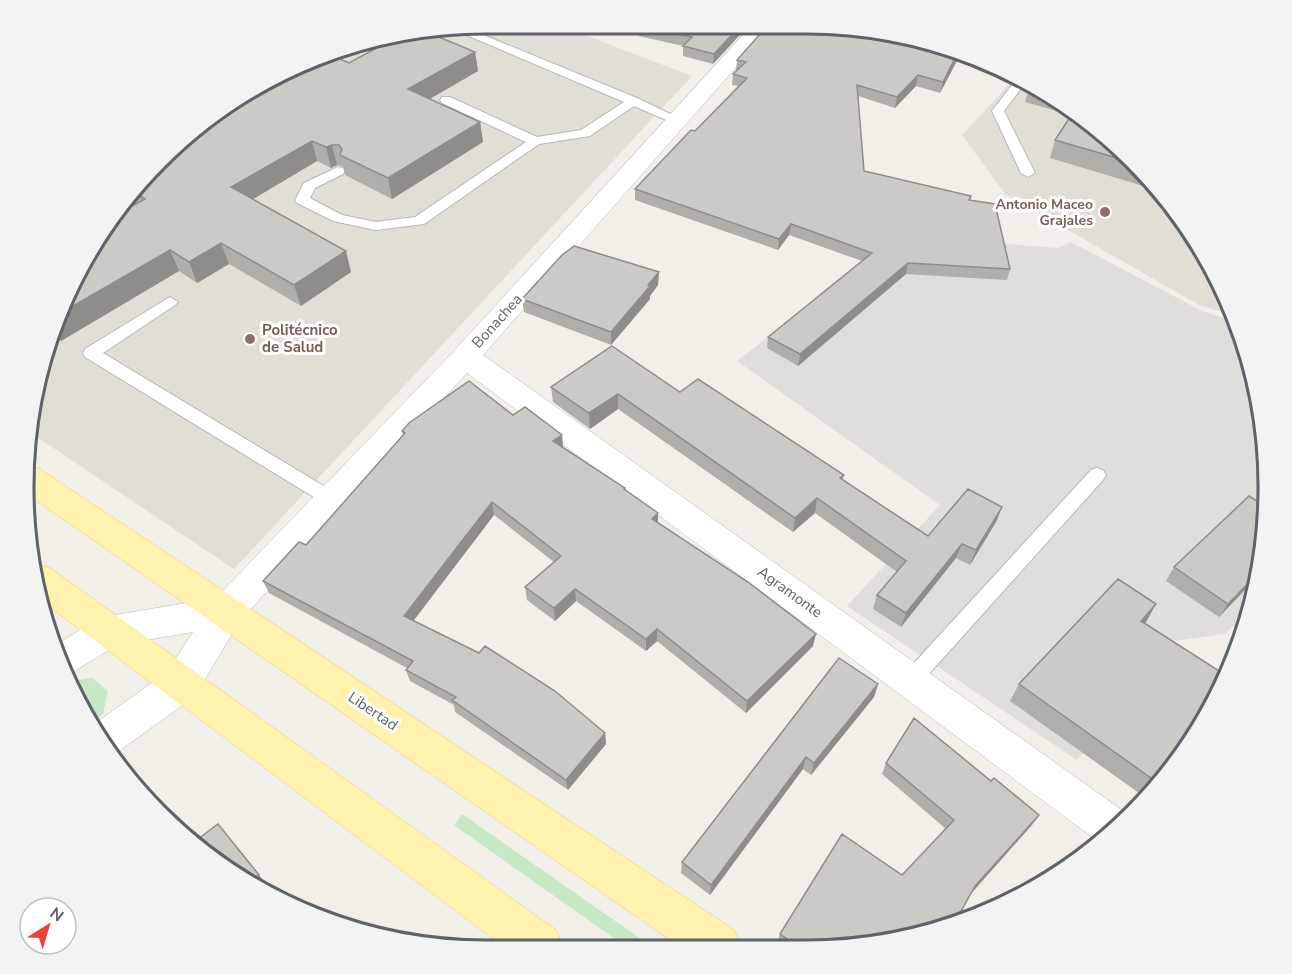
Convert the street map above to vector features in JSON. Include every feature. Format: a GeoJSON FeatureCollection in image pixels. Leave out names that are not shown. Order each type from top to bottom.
{"type":"FeatureCollection","features":[{"type":"Feature","properties":{"kind":"main road","name":"Libertad"},"geometry":{"type":"LineString","coordinates":[[34,482],[709,940]]}},
{"type":"Feature","properties":{"kind":"main road"},"geometry":{"type":"LineString","coordinates":[[45,584],[532,940]]}},
{"type":"Feature","properties":{"kind":"street","name":"Bonachea"},"geometry":{"type":"LineString","coordinates":[[110,736],[181,684],[226,611],[465,357],[755,34]]}},
{"type":"Feature","properties":{"kind":"street","name":"Agramonte"},"geometry":{"type":"LineString","coordinates":[[465,357],[1107,823]]}},
{"type":"Feature","properties":{"kind":"street"},"geometry":{"type":"LineString","coordinates":[[68,657],[109,631],[226,611]]}},
{"type":"Feature","properties":{"kind":"lane"},"geometry":{"type":"LineString","coordinates":[[473,34],[677,120]]}},
{"type":"Feature","properties":{"kind":"lane"},"geometry":{"type":"LineString","coordinates":[[1016,87],[998,111],[1029,173]]}},
{"type":"Feature","properties":{"kind":"lane"},"geometry":{"type":"LineString","coordinates":[[446,100],[535,141]]}},
{"type":"Feature","properties":{"kind":"lane"},"geometry":{"type":"LineString","coordinates":[[338,171],[309,186],[302,200],[338,218],[376,226],[419,221],[535,141],[585,133],[633,101]]}},
{"type":"Feature","properties":{"kind":"lane"},"geometry":{"type":"LineString","coordinates":[[170,302],[91,353],[332,499]]}},
{"type":"Feature","properties":{"kind":"lane"},"geometry":{"type":"LineString","coordinates":[[911,680],[1097,475]]}},
{"type":"Feature","properties":{"kind":"shaded area","name":"Politécnico de Salud"},"geometry":{"type":"Polygon","coordinates":[[[582,34],[692,76],[234,569],[37,437],[50,370],[81,287],[95,261],[128,212],[167,167],[212,128],[261,95],[287,81],[342,59],[399,43],[457,35],[582,34]]]}},
{"type":"Feature","properties":{"kind":"shaded area","name":"Antonio Maceo Grajales"},"geometry":{"type":"Polygon","coordinates":[[[1010,84],[1056,111],[1103,147],[1145,189],[1164,212],[1197,261],[1222,312],[1199,305],[1005,194],[962,135],[1010,84]]]}},
{"type":"Feature","properties":{"kind":"shaded area"},"geometry":{"type":"Polygon","coordinates":[[[943,239],[1058,248],[1071,242],[1202,311],[1225,318],[1249,399],[1257,457],[1257,517],[1254,546],[1249,575],[1235,624],[1224,634],[1174,641],[1077,760],[847,606],[940,505],[737,361],[880,251],[943,239]]]}},
{"type":"Feature","properties":{"kind":"green space"},"geometry":{"type":"Polygon","coordinates":[[[92,678],[108,691],[103,714],[98,717],[81,687],[78,680],[92,678]]]}},
{"type":"Feature","properties":{"kind":"green space"},"geometry":{"type":"Polygon","coordinates":[[[462,814],[642,940],[617,940],[454,825],[462,814]]]}},
{"type":"Feature","properties":{"kind":"building"},"geometry":{"type":"Polygon","coordinates":[[[678,34],[733,34],[714,54],[683,46],[692,37],[678,34]]]}},
{"type":"Feature","properties":{"kind":"building"},"geometry":{"type":"Polygon","coordinates":[[[760,34],[805,34],[835,35],[893,43],[954,60],[943,82],[918,75],[897,97],[857,85],[864,171],[971,196],[969,200],[995,204],[1010,269],[908,263],[800,354],[768,337],[872,253],[791,224],[779,239],[635,189],[691,130],[695,131],[747,78],[733,74],[746,62],[737,60],[760,34]]]}},
{"type":"Feature","properties":{"kind":"building"},"geometry":{"type":"Polygon","coordinates":[[[439,37],[475,52],[408,89],[480,122],[388,178],[340,155],[342,149],[339,145],[326,147],[312,141],[231,187],[346,251],[294,285],[221,243],[189,262],[170,250],[72,306],[95,261],[128,212],[134,205],[145,199],[141,196],[147,189],[189,147],[236,111],[287,81],[341,59],[349,63],[376,49],[439,37]]]}},
{"type":"Feature","properties":{"kind":"building"},"geometry":{"type":"Polygon","coordinates":[[[1068,120],[1114,157],[1055,140],[1068,120]]]}},
{"type":"Feature","properties":{"kind":"building"},"geometry":{"type":"Polygon","coordinates":[[[574,246],[659,272],[611,332],[522,299],[562,255],[574,246]]]}},
{"type":"Feature","properties":{"kind":"building"},"geometry":{"type":"Polygon","coordinates":[[[612,346],[680,392],[698,379],[844,475],[840,478],[928,536],[968,489],[1002,507],[976,550],[962,544],[906,613],[877,595],[906,561],[817,498],[795,518],[618,394],[589,413],[551,387],[612,346]]]}},
{"type":"Feature","properties":{"kind":"building"},"geometry":{"type":"Polygon","coordinates":[[[469,381],[513,415],[525,407],[562,435],[553,441],[625,488],[658,513],[652,519],[748,582],[816,634],[747,701],[657,629],[646,639],[575,589],[554,608],[525,587],[561,556],[492,502],[404,616],[479,653],[485,646],[555,691],[605,733],[566,780],[452,700],[456,697],[406,670],[413,661],[263,581],[299,542],[306,545],[405,433],[402,431],[409,423],[469,381]]]}},
{"type":"Feature","properties":{"kind":"building"},"geometry":{"type":"Polygon","coordinates":[[[1249,496],[1258,501],[1254,546],[1247,585],[1228,604],[1174,567],[1249,496]]]}},
{"type":"Feature","properties":{"kind":"building"},"geometry":{"type":"Polygon","coordinates":[[[1118,579],[1156,604],[1141,621],[1218,670],[1197,713],[1151,778],[1019,684],[1118,579]]]}},
{"type":"Feature","properties":{"kind":"building"},"geometry":{"type":"Polygon","coordinates":[[[839,658],[878,684],[814,763],[806,757],[711,885],[682,862],[839,658]]]}},
{"type":"Feature","properties":{"kind":"building"},"geometry":{"type":"Polygon","coordinates":[[[914,718],[991,781],[994,778],[1039,815],[975,886],[961,911],[922,924],[864,936],[789,940],[780,934],[842,834],[902,875],[954,820],[886,763],[914,718]]]}},
{"type":"Feature","properties":{"kind":"building"},"geometry":{"type":"Polygon","coordinates":[[[218,824],[259,875],[257,877],[236,863],[201,837],[218,824]]]}},
{"type":"Feature","properties":{"kind":"place","name":"Antonio Maceo Grajales"},"geometry":{"type":"Point","coordinates":[1105,212]}},
{"type":"Feature","properties":{"kind":"place","name":"Politécnico de Salud"},"geometry":{"type":"Point","coordinates":[250,339]}}]}
